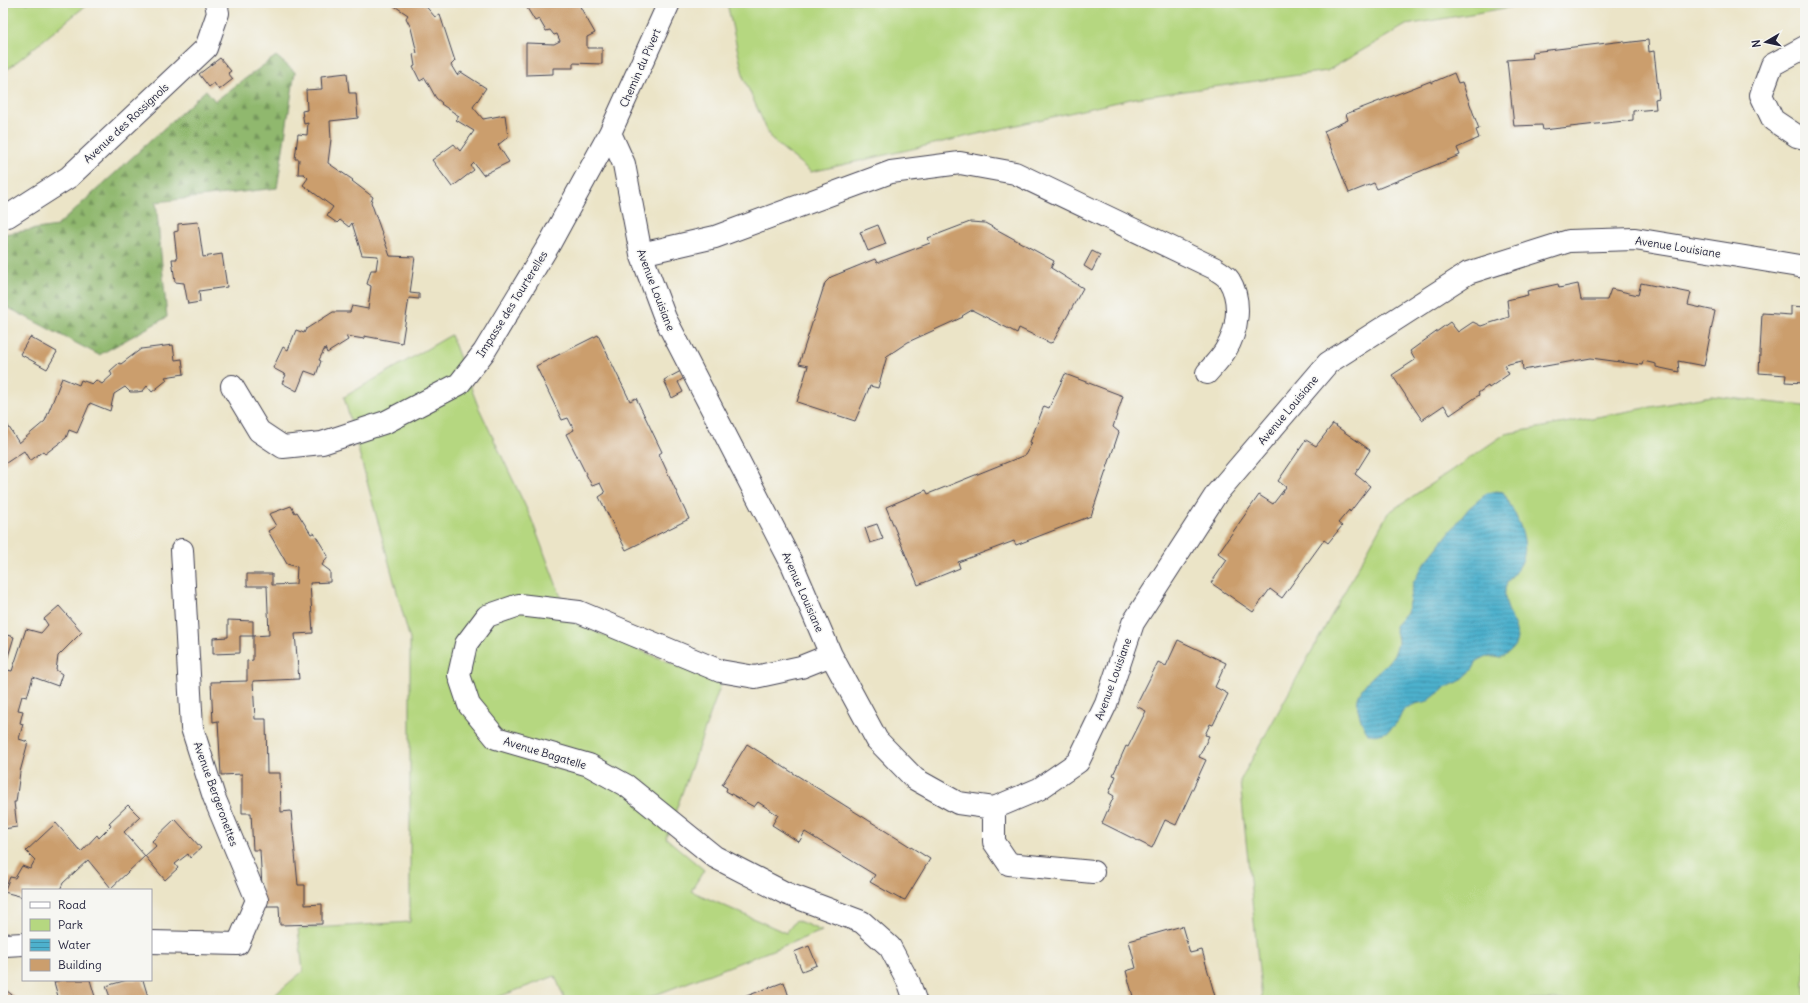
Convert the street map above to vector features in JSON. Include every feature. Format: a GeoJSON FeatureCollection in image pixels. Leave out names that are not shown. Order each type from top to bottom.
{"type":"FeatureCollection","features":[{"type":"Feature","properties":{"kind":"street","name":"Avenue des Rossignols"},"geometry":{"type":"LineString","coordinates":[[3,217],[8,216],[69,176],[206,48],[218,13],[216,3]]}},
{"type":"Feature","properties":{"kind":"street","name":"Chemin du Pivert"},"geometry":{"type":"LineString","coordinates":[[610,133],[669,3]]}},
{"type":"Feature","properties":{"kind":"street"},"geometry":{"type":"LineString","coordinates":[[1805,47],[1772,65],[1761,95],[1773,120],[1797,136],[1805,138]]}},
{"type":"Feature","properties":{"kind":"street","name":"Avenue Louisiane"},"geometry":{"type":"LineString","coordinates":[[610,133],[624,164],[641,254],[665,318],[792,564],[831,655],[878,740],[914,778],[958,803],[994,808],[1039,789],[1078,762],[1106,704],[1133,623],[1218,493],[1328,363],[1468,273],[1569,241],[1635,239],[1805,267]]}},
{"type":"Feature","properties":{"kind":"street","name":"Impasse des Tourterelles"},"geometry":{"type":"LineString","coordinates":[[232,386],[260,431],[283,447],[322,442],[386,422],[459,384],[484,352],[550,243],[610,133]]}},
{"type":"Feature","properties":{"kind":"street"},"geometry":{"type":"LineString","coordinates":[[641,254],[715,237],[891,172],[960,163],[1015,173],[1214,268],[1228,278],[1235,293],[1237,310],[1236,325],[1225,351],[1207,373]]}},
{"type":"Feature","properties":{"kind":"street","name":"Avenue Bergeronettes"},"geometry":{"type":"LineString","coordinates":[[152,942],[238,944],[257,900],[214,798],[192,728],[182,550]]}},
{"type":"Feature","properties":{"kind":"street","name":"Avenue Bagatelle"},"geometry":{"type":"LineString","coordinates":[[831,655],[801,667],[755,677],[720,671],[579,612],[520,605],[487,616],[466,644],[459,675],[468,705],[496,738],[589,765],[626,786],[715,857],[785,893],[862,922],[890,947],[909,983],[915,1000]]}},
{"type":"Feature","properties":{"kind":"street"},"geometry":{"type":"LineString","coordinates":[[994,808],[994,842],[1009,864],[1093,872]]}},
{"type":"Feature","properties":{"kind":"green space"},"geometry":{"type":"Polygon","coordinates":[[[3,3],[89,3],[3,73],[3,3]]]}},
{"type":"Feature","properties":{"kind":"green space"},"geometry":{"type":"Polygon","coordinates":[[[727,3],[1549,3],[1523,5],[1406,25],[1327,71],[1135,98],[811,172],[771,139],[744,79],[727,3]]]}},
{"type":"Feature","properties":{"kind":"green space"},"geometry":{"type":"Polygon","coordinates":[[[276,56],[295,72],[277,188],[156,202],[167,317],[99,355],[3,305],[3,234],[57,226],[206,90],[215,101],[276,56]]]}},
{"type":"Feature","properties":{"kind":"green space"},"geometry":{"type":"Polygon","coordinates":[[[451,335],[478,406],[531,518],[570,621],[721,684],[666,838],[704,870],[691,891],[786,933],[796,920],[822,931],[642,1000],[565,1000],[555,976],[490,1000],[271,1000],[271,998],[303,971],[298,929],[410,922],[410,640],[344,397],[451,335]]]}},
{"type":"Feature","properties":{"kind":"green space"},"geometry":{"type":"Polygon","coordinates":[[[1711,396],[1805,406],[1805,1000],[1262,1000],[1240,781],[1388,513],[1505,434],[1711,396]]]}},
{"type":"Feature","properties":{"kind":"water"},"geometry":{"type":"Polygon","coordinates":[[[1496,491],[1503,492],[1505,495],[1518,521],[1524,540],[1525,549],[1523,558],[1519,567],[1508,581],[1505,588],[1508,610],[1517,635],[1516,643],[1510,651],[1500,658],[1487,656],[1477,661],[1473,669],[1460,681],[1445,688],[1428,701],[1406,708],[1396,723],[1386,732],[1373,735],[1368,734],[1359,714],[1357,703],[1360,693],[1365,685],[1393,656],[1398,644],[1395,626],[1407,612],[1413,583],[1424,564],[1469,508],[1487,493],[1496,491]]]}},
{"type":"Feature","properties":{"kind":"building"},"geometry":{"type":"Polygon","coordinates":[[[395,3],[423,3],[435,17],[440,15],[455,61],[451,65],[457,75],[461,72],[486,88],[473,107],[483,119],[505,115],[508,137],[498,145],[509,162],[483,175],[474,163],[471,166],[474,170],[452,187],[432,160],[454,144],[460,151],[474,131],[456,120],[459,116],[441,104],[442,103],[436,98],[425,78],[420,81],[413,67],[415,66],[413,54],[417,53],[411,28],[406,18],[408,15],[393,5],[395,3]]]}},
{"type":"Feature","properties":{"kind":"building"},"geometry":{"type":"Polygon","coordinates":[[[524,3],[578,3],[595,33],[587,37],[587,48],[602,48],[602,64],[573,63],[573,68],[553,68],[553,74],[526,75],[526,43],[554,44],[560,41],[557,34],[554,35],[550,30],[546,31],[539,19],[535,21],[524,3]]]}},
{"type":"Feature","properties":{"kind":"building"},"geometry":{"type":"Polygon","coordinates":[[[1648,40],[1649,52],[1654,51],[1659,98],[1655,99],[1656,109],[1633,111],[1633,120],[1543,130],[1542,125],[1514,126],[1507,60],[1533,58],[1532,52],[1624,41],[1624,43],[1648,40]]]}},
{"type":"Feature","properties":{"kind":"building"},"geometry":{"type":"Polygon","coordinates":[[[220,58],[231,71],[228,73],[233,79],[219,90],[214,83],[209,87],[199,74],[220,58]]]}},
{"type":"Feature","properties":{"kind":"building"},"geometry":{"type":"Polygon","coordinates":[[[347,73],[349,93],[356,93],[358,118],[330,121],[331,139],[328,163],[353,180],[352,181],[373,197],[371,202],[390,256],[415,257],[410,293],[419,294],[419,299],[409,298],[402,343],[364,336],[364,339],[346,336],[348,340],[327,353],[325,348],[319,360],[321,361],[316,375],[305,371],[297,391],[282,383],[286,375],[273,368],[283,347],[288,350],[296,330],[304,333],[306,329],[333,312],[350,312],[352,306],[368,309],[371,286],[367,284],[371,270],[376,270],[378,256],[362,255],[352,223],[349,227],[340,220],[337,223],[327,216],[333,207],[303,185],[308,178],[304,174],[298,174],[299,159],[295,159],[298,134],[307,135],[308,123],[304,124],[302,111],[307,110],[306,90],[322,89],[321,76],[347,73]]]}},
{"type":"Feature","properties":{"kind":"building"},"geometry":{"type":"Polygon","coordinates":[[[1454,73],[1458,83],[1462,82],[1479,129],[1476,130],[1479,138],[1457,148],[1460,155],[1377,189],[1374,183],[1349,193],[1324,131],[1348,120],[1346,114],[1454,73]]]}},
{"type":"Feature","properties":{"kind":"building"},"geometry":{"type":"Polygon","coordinates":[[[198,222],[203,257],[222,254],[227,287],[199,291],[200,302],[188,304],[184,283],[175,282],[172,259],[177,259],[174,232],[178,231],[178,224],[198,222]]]}},
{"type":"Feature","properties":{"kind":"building"},"geometry":{"type":"Polygon","coordinates":[[[970,222],[985,223],[1054,261],[1051,268],[1083,288],[1053,342],[1050,343],[1019,328],[1017,333],[972,310],[962,316],[963,317],[908,342],[887,356],[878,388],[870,386],[855,421],[797,402],[808,366],[799,364],[825,283],[831,277],[875,259],[877,263],[930,243],[928,238],[970,222]]]}},
{"type":"Feature","properties":{"kind":"building"},"geometry":{"type":"Polygon","coordinates":[[[878,225],[886,244],[868,251],[860,232],[878,225]]]}},
{"type":"Feature","properties":{"kind":"building"},"geometry":{"type":"Polygon","coordinates":[[[1092,251],[1100,255],[1092,271],[1084,266],[1092,251]]]}},
{"type":"Feature","properties":{"kind":"building"},"geometry":{"type":"Polygon","coordinates":[[[1641,283],[1691,293],[1688,305],[1715,311],[1704,366],[1678,361],[1679,372],[1656,367],[1656,364],[1643,361],[1642,365],[1591,358],[1523,370],[1522,361],[1504,365],[1509,374],[1489,388],[1488,386],[1478,393],[1479,395],[1450,415],[1444,405],[1422,420],[1392,375],[1415,360],[1410,351],[1450,322],[1458,332],[1473,322],[1481,326],[1509,317],[1507,300],[1528,295],[1527,291],[1558,284],[1559,288],[1578,284],[1581,300],[1607,300],[1611,289],[1638,295],[1641,283]]]}},
{"type":"Feature","properties":{"kind":"building"},"geometry":{"type":"Polygon","coordinates":[[[1791,306],[1805,307],[1805,383],[1785,382],[1786,375],[1759,373],[1762,313],[1791,315],[1791,306]]]}},
{"type":"Feature","properties":{"kind":"building"},"geometry":{"type":"Polygon","coordinates":[[[598,335],[630,401],[636,398],[662,452],[659,454],[689,519],[626,550],[599,497],[605,493],[600,483],[592,486],[566,434],[574,430],[568,418],[562,420],[536,366],[598,335]]]}},
{"type":"Feature","properties":{"kind":"building"},"geometry":{"type":"Polygon","coordinates":[[[30,337],[57,352],[47,369],[20,354],[30,337]]]}},
{"type":"Feature","properties":{"kind":"building"},"geometry":{"type":"Polygon","coordinates":[[[173,345],[175,360],[182,359],[184,374],[165,377],[167,380],[152,392],[147,386],[143,391],[137,392],[130,392],[125,387],[114,394],[110,411],[90,403],[77,433],[69,430],[66,438],[45,454],[43,451],[30,461],[24,451],[3,465],[3,418],[19,443],[45,421],[62,378],[79,385],[81,380],[92,384],[96,380],[102,384],[112,375],[110,371],[119,363],[121,364],[141,349],[173,345]]]}},
{"type":"Feature","properties":{"kind":"building"},"geometry":{"type":"Polygon","coordinates":[[[681,371],[684,378],[678,382],[683,392],[672,398],[664,380],[681,371]]]}},
{"type":"Feature","properties":{"kind":"building"},"geometry":{"type":"Polygon","coordinates":[[[1065,374],[1123,396],[1113,427],[1119,432],[1091,516],[1016,545],[1014,541],[958,562],[960,568],[918,585],[886,507],[926,490],[928,494],[1025,455],[1032,443],[1030,442],[1044,406],[1049,408],[1065,374]]]}},
{"type":"Feature","properties":{"kind":"building"},"geometry":{"type":"Polygon","coordinates":[[[1333,424],[1370,450],[1355,474],[1370,486],[1350,512],[1349,510],[1338,523],[1342,526],[1328,543],[1324,540],[1282,598],[1270,589],[1253,612],[1211,583],[1227,560],[1218,553],[1259,495],[1273,504],[1286,487],[1278,481],[1306,440],[1316,446],[1333,424]]]}},
{"type":"Feature","properties":{"kind":"building"},"geometry":{"type":"Polygon","coordinates":[[[291,506],[295,513],[297,512],[311,534],[314,533],[328,556],[322,565],[330,571],[330,582],[310,583],[313,633],[295,634],[299,679],[253,681],[255,719],[266,719],[267,773],[280,773],[281,812],[291,811],[298,885],[305,885],[305,905],[322,904],[322,924],[280,925],[279,906],[263,906],[260,850],[253,850],[251,813],[242,813],[242,774],[221,775],[218,721],[213,722],[211,682],[247,681],[247,661],[253,660],[253,636],[269,635],[267,586],[247,586],[247,574],[272,574],[272,585],[296,584],[297,567],[287,564],[268,531],[276,526],[269,514],[291,506]]]}},
{"type":"Feature","properties":{"kind":"building"},"geometry":{"type":"Polygon","coordinates":[[[877,524],[883,539],[870,543],[865,528],[877,524]]]}},
{"type":"Feature","properties":{"kind":"building"},"geometry":{"type":"Polygon","coordinates":[[[59,606],[82,632],[58,656],[56,670],[62,674],[58,686],[33,677],[27,697],[22,696],[18,710],[23,711],[20,723],[23,724],[19,739],[28,742],[20,772],[16,802],[14,802],[17,827],[3,829],[3,669],[12,671],[26,629],[41,633],[48,625],[44,619],[59,606]]]}},
{"type":"Feature","properties":{"kind":"building"},"geometry":{"type":"Polygon","coordinates":[[[228,620],[253,621],[253,636],[240,636],[240,653],[213,654],[213,638],[228,637],[228,620]]]}},
{"type":"Feature","properties":{"kind":"building"},"geometry":{"type":"Polygon","coordinates":[[[3,634],[14,637],[6,663],[3,662],[3,634]]]}},
{"type":"Feature","properties":{"kind":"building"},"geometry":{"type":"Polygon","coordinates":[[[1178,640],[1226,663],[1215,687],[1228,694],[1213,725],[1210,724],[1205,735],[1209,736],[1199,757],[1206,760],[1176,825],[1165,820],[1152,848],[1102,823],[1114,796],[1109,793],[1116,776],[1113,775],[1126,746],[1128,747],[1146,711],[1136,706],[1158,662],[1166,666],[1178,640]]]}},
{"type":"Feature","properties":{"kind":"building"},"geometry":{"type":"Polygon","coordinates":[[[747,744],[930,859],[905,900],[900,899],[870,882],[875,875],[805,832],[799,842],[772,825],[778,815],[758,802],[754,807],[726,791],[727,788],[722,785],[747,744]]]}},
{"type":"Feature","properties":{"kind":"building"},"geometry":{"type":"Polygon","coordinates":[[[128,805],[140,817],[124,832],[145,856],[111,888],[88,860],[63,883],[60,889],[22,889],[22,897],[4,892],[10,877],[15,878],[22,866],[30,869],[35,860],[26,851],[56,823],[81,852],[97,835],[99,838],[111,826],[109,823],[128,805]]]}},
{"type":"Feature","properties":{"kind":"building"},"geometry":{"type":"Polygon","coordinates":[[[175,819],[201,848],[190,858],[188,854],[175,864],[178,868],[165,880],[145,856],[156,846],[152,841],[175,819]]]}},
{"type":"Feature","properties":{"kind":"building"},"geometry":{"type":"Polygon","coordinates":[[[1182,926],[1190,953],[1202,950],[1216,1000],[1134,1000],[1126,971],[1136,968],[1129,941],[1182,926]]]}},
{"type":"Feature","properties":{"kind":"building"},"geometry":{"type":"Polygon","coordinates":[[[809,946],[817,965],[802,971],[794,952],[809,946]]]}},
{"type":"Feature","properties":{"kind":"building"},"geometry":{"type":"Polygon","coordinates":[[[90,981],[96,1000],[59,1000],[54,982],[90,981]]]}},
{"type":"Feature","properties":{"kind":"building"},"geometry":{"type":"Polygon","coordinates":[[[124,981],[143,981],[149,1000],[111,1000],[106,986],[124,981]]]}},
{"type":"Feature","properties":{"kind":"building"},"geometry":{"type":"Polygon","coordinates":[[[784,982],[790,1000],[736,1000],[784,982]]]}},
{"type":"Feature","properties":{"kind":"building"},"geometry":{"type":"Polygon","coordinates":[[[3,988],[19,1000],[3,1000],[3,988]]]}}]}
